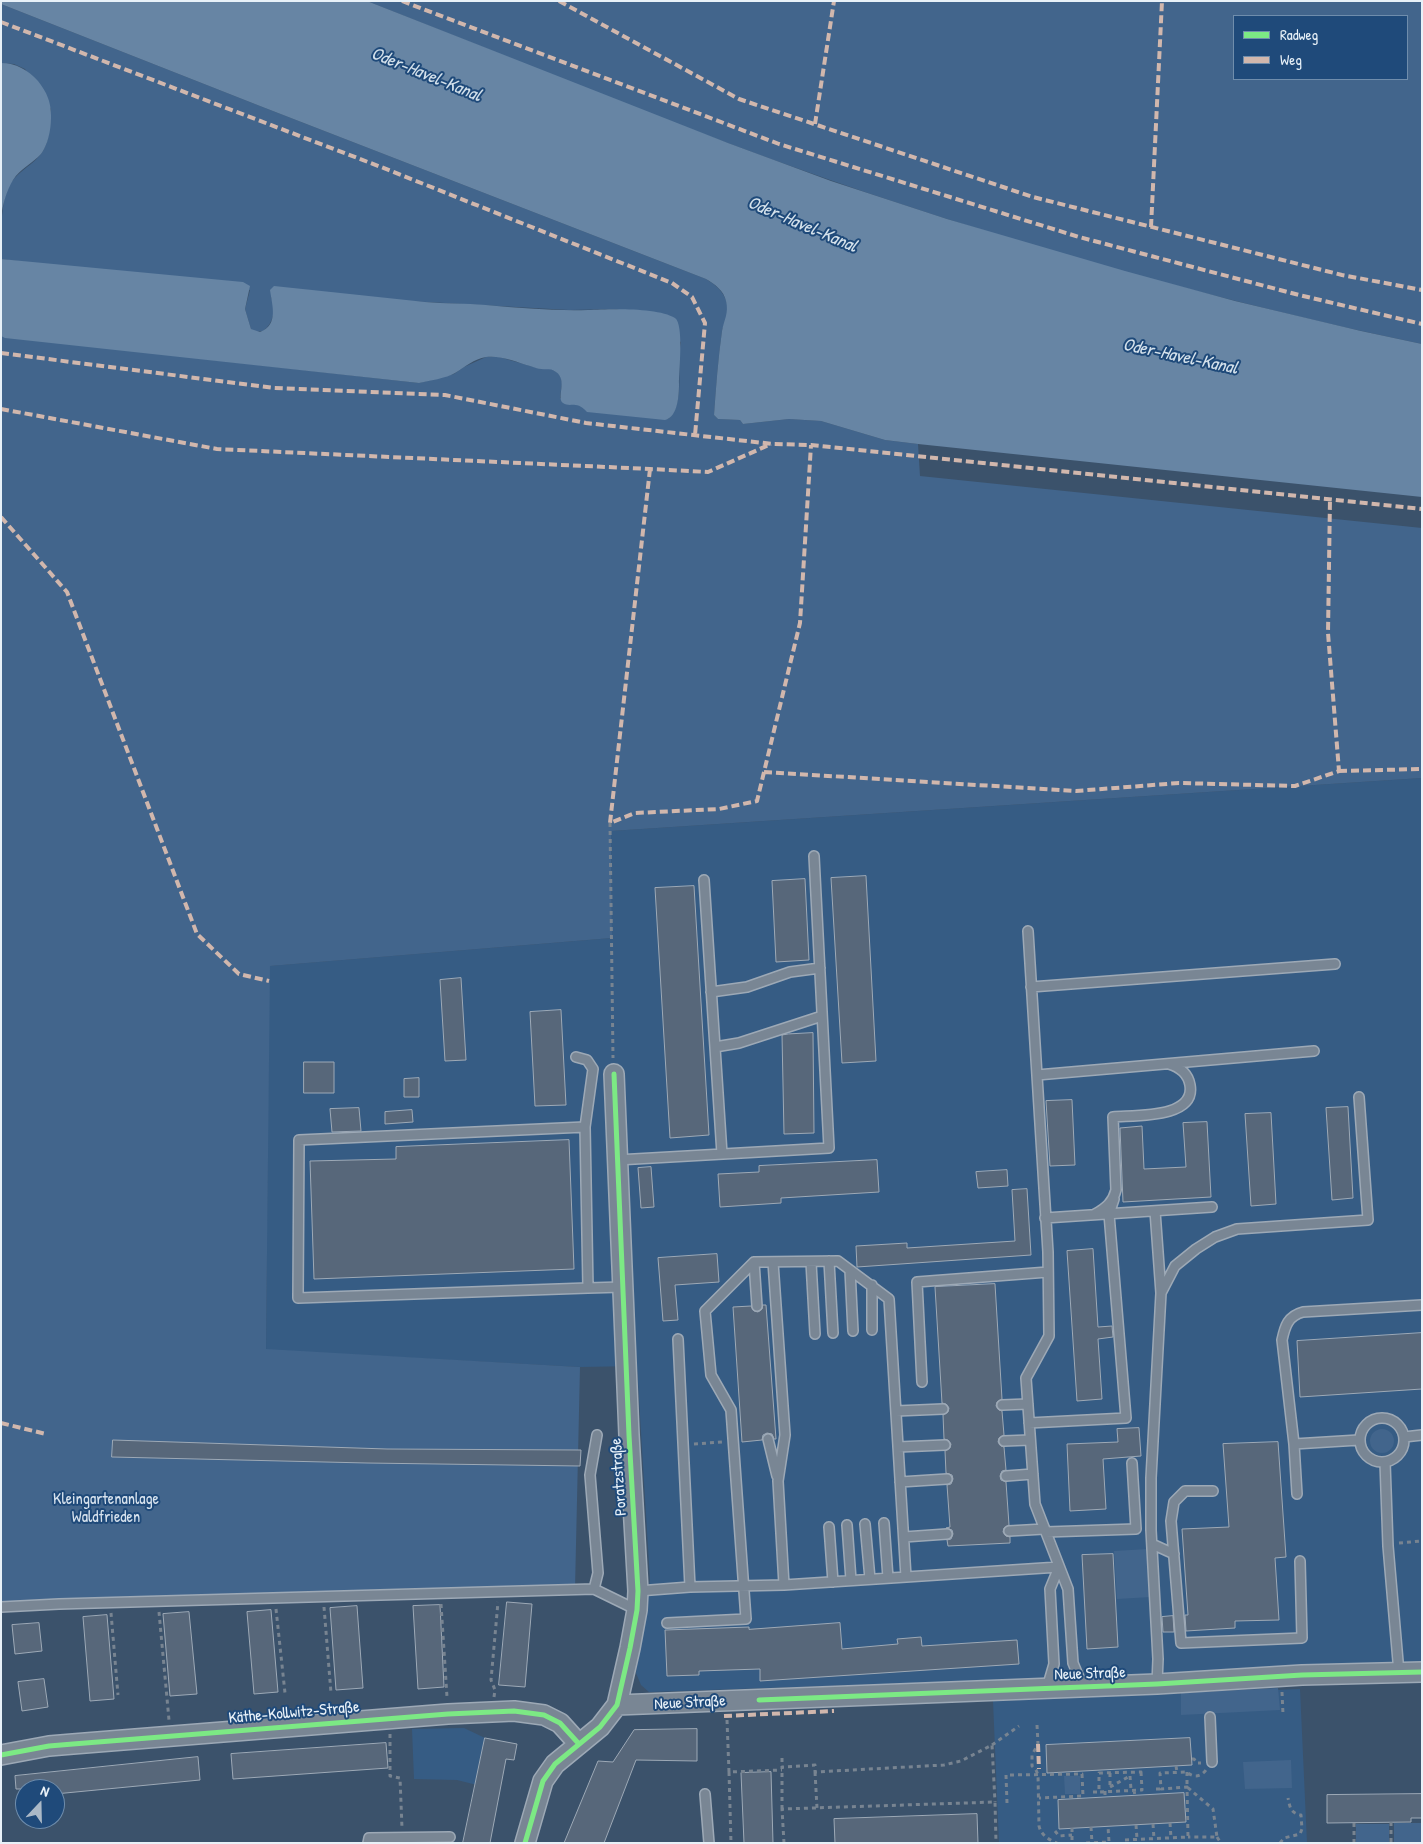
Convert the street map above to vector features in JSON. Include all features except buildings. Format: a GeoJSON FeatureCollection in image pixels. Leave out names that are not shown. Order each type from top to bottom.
{"type":"FeatureCollection","features":[{"type":"Feature","properties":{"kind":"street","name":"Poratzstraße"},"geometry":{"type":"LineString","coordinates":[[525,1843],[543,1781],[555,1764],[600,1727],[617,1705],[637,1610],[638,1591],[622,1287],[614,1074]]}},
{"type":"Feature","properties":{"kind":"street","name":"Neue Straße"},"geometry":{"type":"LineString","coordinates":[[617,1705],[1422,1672]]}},
{"type":"Feature","properties":{"kind":"street","name":"Käthe-Kollwitz-Straße"},"geometry":{"type":"LineString","coordinates":[[1,1755],[49,1746],[390,1718],[514,1711],[544,1714],[560,1723],[579,1744]]}},
{"type":"Feature","properties":{"kind":"lane"},"geometry":{"type":"LineString","coordinates":[[617,1160],[829,1148],[814,856]]}},
{"type":"Feature","properties":{"kind":"lane"},"geometry":{"type":"LineString","coordinates":[[704,880],[722,1154]]}},
{"type":"Feature","properties":{"kind":"lane"},"geometry":{"type":"LineString","coordinates":[[1028,931],[1048,1272],[1049,1336],[1026,1378],[1030,1440],[1035,1504],[1068,1589],[1074,1663],[1083,1687]]}},
{"type":"Feature","properties":{"kind":"lane"},"geometry":{"type":"LineString","coordinates":[[1031,987],[1335,964]]}},
{"type":"Feature","properties":{"kind":"lane"},"geometry":{"type":"LineString","coordinates":[[711,992],[747,987],[790,972],[820,968]]}},
{"type":"Feature","properties":{"kind":"lane"},"geometry":{"type":"LineString","coordinates":[[715,1047],[739,1043],[822,1016]]}},
{"type":"Feature","properties":{"kind":"lane"},"geometry":{"type":"LineString","coordinates":[[1036,1074],[1314,1051]]}},
{"type":"Feature","properties":{"kind":"lane"},"geometry":{"type":"LineString","coordinates":[[576,1057],[588,1060],[593,1069],[585,1127],[588,1288]]}},
{"type":"Feature","properties":{"kind":"lane"},"geometry":{"type":"LineString","coordinates":[[1029,1423],[1126,1418],[1109,1214],[1116,1190],[1113,1116],[1167,1113],[1181,1106],[1189,1096],[1190,1086],[1186,1075],[1178,1067],[1168,1064]]}},
{"type":"Feature","properties":{"kind":"lane"},"geometry":{"type":"LineString","coordinates":[[1161,1293],[1175,1266],[1215,1237],[1238,1229],[1368,1220],[1359,1097]]}},
{"type":"Feature","properties":{"kind":"lane"},"geometry":{"type":"LineString","coordinates":[[585,1127],[299,1140],[298,1298],[622,1287]]}},
{"type":"Feature","properties":{"kind":"lane"},"geometry":{"type":"LineString","coordinates":[[1095,1214],[1104,1210],[1114,1199]]}},
{"type":"Feature","properties":{"kind":"lane"},"geometry":{"type":"LineString","coordinates":[[1045,1218],[1212,1207]]}},
{"type":"Feature","properties":{"kind":"lane"},"geometry":{"type":"LineString","coordinates":[[1155,1211],[1161,1293],[1151,1478],[1152,1544],[1158,1659],[1157,1684]]}},
{"type":"Feature","properties":{"kind":"lane"},"geometry":{"type":"LineString","coordinates":[[829,1261],[833,1333]]}},
{"type":"Feature","properties":{"kind":"lane"},"geometry":{"type":"LineString","coordinates":[[754,1262],[757,1306]]}},
{"type":"Feature","properties":{"kind":"lane"},"geometry":{"type":"LineString","coordinates":[[667,1623],[746,1619],[731,1410],[711,1375],[705,1311],[754,1262],[838,1262],[889,1299],[906,1577]]}},
{"type":"Feature","properties":{"kind":"lane"},"geometry":{"type":"LineString","coordinates":[[773,1262],[785,1435],[778,1481]]}},
{"type":"Feature","properties":{"kind":"lane"},"geometry":{"type":"LineString","coordinates":[[811,1262],[815,1334]]}},
{"type":"Feature","properties":{"kind":"lane"},"geometry":{"type":"LineString","coordinates":[[850,1270],[852,1331]]}},
{"type":"Feature","properties":{"kind":"lane"},"geometry":{"type":"LineString","coordinates":[[922,1382],[917,1282],[1048,1272]]}},
{"type":"Feature","properties":{"kind":"lane"},"geometry":{"type":"LineString","coordinates":[[872,1285],[872,1330]]}},
{"type":"Feature","properties":{"kind":"lane"},"geometry":{"type":"LineString","coordinates":[[1297,1494],[1294,1444],[1282,1340],[1289,1319],[1303,1312],[1422,1305]]}},
{"type":"Feature","properties":{"kind":"lane"},"geometry":{"type":"LineString","coordinates":[[678,1339],[690,1587]]}},
{"type":"Feature","properties":{"kind":"lane"},"geometry":{"type":"LineString","coordinates":[[1002,1406],[1028,1404]]}},
{"type":"Feature","properties":{"kind":"lane"},"geometry":{"type":"LineString","coordinates":[[896,1412],[943,1409]]}},
{"type":"Feature","properties":{"kind":"lane"},"geometry":{"type":"LineString","coordinates":[[1378,1419],[1392,1420],[1398,1425],[1404,1437],[1402,1451],[1385,1462],[1370,1460],[1364,1454],[1360,1440],[1361,1432],[1365,1426],[1371,1421],[1378,1419]]}},
{"type":"Feature","properties":{"kind":"lane"},"geometry":{"type":"LineString","coordinates":[[594,1589],[598,1573],[590,1475],[596,1434]]}},
{"type":"Feature","properties":{"kind":"lane"},"geometry":{"type":"LineString","coordinates":[[1404,1437],[1422,1436]]}},
{"type":"Feature","properties":{"kind":"lane"},"geometry":{"type":"LineString","coordinates":[[768,1439],[778,1481],[784,1585]]}},
{"type":"Feature","properties":{"kind":"lane"},"geometry":{"type":"LineString","coordinates":[[1004,1441],[1030,1440]]}},
{"type":"Feature","properties":{"kind":"lane"},"geometry":{"type":"LineString","coordinates":[[1294,1444],[1360,1440]]}},
{"type":"Feature","properties":{"kind":"lane"},"geometry":{"type":"LineString","coordinates":[[898,1448],[945,1445]]}},
{"type":"Feature","properties":{"kind":"lane"},"geometry":{"type":"LineString","coordinates":[[1385,1462],[1388,1543],[1399,1673]]}},
{"type":"Feature","properties":{"kind":"lane"},"geometry":{"type":"LineString","coordinates":[[1010,1531],[1136,1529],[1132,1463]]}},
{"type":"Feature","properties":{"kind":"lane"},"geometry":{"type":"LineString","coordinates":[[1006,1476],[1033,1474]]}},
{"type":"Feature","properties":{"kind":"lane"},"geometry":{"type":"LineString","coordinates":[[900,1482],[947,1479]]}},
{"type":"Feature","properties":{"kind":"lane"},"geometry":{"type":"LineString","coordinates":[[1213,1491],[1185,1491],[1174,1502],[1171,1521],[1181,1643],[1302,1638],[1300,1562]]}},
{"type":"Feature","properties":{"kind":"lane"},"geometry":{"type":"LineString","coordinates":[[884,1523],[888,1578]]}},
{"type":"Feature","properties":{"kind":"lane"},"geometry":{"type":"LineString","coordinates":[[865,1524],[870,1579]]}},
{"type":"Feature","properties":{"kind":"lane"},"geometry":{"type":"LineString","coordinates":[[847,1525],[851,1580]]}},
{"type":"Feature","properties":{"kind":"lane"},"geometry":{"type":"LineString","coordinates":[[829,1527],[833,1582]]}},
{"type":"Feature","properties":{"kind":"lane"},"geometry":{"type":"LineString","coordinates":[[904,1537],[947,1534]]}},
{"type":"Feature","properties":{"kind":"lane"},"geometry":{"type":"LineString","coordinates":[[1152,1544],[1174,1554]]}},
{"type":"Feature","properties":{"kind":"lane"},"geometry":{"type":"LineString","coordinates":[[638,1591],[690,1587],[784,1585],[1059,1567]]}},
{"type":"Feature","properties":{"kind":"lane"},"geometry":{"type":"LineString","coordinates":[[1047,1688],[1054,1664],[1050,1589],[1059,1567]]}},
{"type":"Feature","properties":{"kind":"lane"},"geometry":{"type":"LineString","coordinates":[[1,1608],[158,1601],[594,1589],[637,1610]]}},
{"type":"Feature","properties":{"kind":"lane"},"geometry":{"type":"LineString","coordinates":[[1210,1718],[1210,1762]]}},
{"type":"Feature","properties":{"kind":"lane"},"geometry":{"type":"LineString","coordinates":[[705,1794],[709,1843]]}},
{"type":"Feature","properties":{"kind":"lane"},"geometry":{"type":"LineString","coordinates":[[368,1843],[369,1838],[450,1837]]}},
{"type":"Feature","properties":{"kind":"path"},"geometry":{"type":"LineString","coordinates":[[610,823],[614,1074]]}},
{"type":"Feature","properties":{"kind":"path"},"geometry":{"type":"LineString","coordinates":[[683,1444],[733,1442]]}},
{"type":"Feature","properties":{"kind":"path"},"geometry":{"type":"LineString","coordinates":[[1388,1543],[1422,1542]]}},
{"type":"Feature","properties":{"kind":"path"},"geometry":{"type":"LineString","coordinates":[[494,1712],[494,1690],[491,1680],[499,1591]]}},
{"type":"Feature","properties":{"kind":"path"},"geometry":{"type":"LineString","coordinates":[[440,1593],[448,1714]]}},
{"type":"Feature","properties":{"kind":"path"},"geometry":{"type":"LineString","coordinates":[[324,1596],[331,1693]]}},
{"type":"Feature","properties":{"kind":"path"},"geometry":{"type":"LineString","coordinates":[[274,1598],[285,1692]]}},
{"type":"Feature","properties":{"kind":"path"},"geometry":{"type":"LineString","coordinates":[[158,1601],[170,1736]]}},
{"type":"Feature","properties":{"kind":"path"},"geometry":{"type":"LineString","coordinates":[[110,1603],[118,1695]]}},
{"type":"Feature","properties":{"kind":"path"},"geometry":{"type":"LineString","coordinates":[[1282,1677],[1282,1714]]}},
{"type":"Feature","properties":{"kind":"path"},"geometry":{"type":"LineString","coordinates":[[390,1718],[390,1776],[400,1778],[403,1838]]}},
{"type":"Feature","properties":{"kind":"path"},"geometry":{"type":"LineString","coordinates":[[727,1720],[731,1843]]}},
{"type":"Feature","properties":{"kind":"path"},"geometry":{"type":"LineString","coordinates":[[1037,1725],[1038,1744],[1032,1755],[1032,1766],[1038,1775]]}},
{"type":"Feature","properties":{"kind":"path"},"geometry":{"type":"LineString","coordinates":[[815,1772],[944,1765],[961,1761],[992,1745],[1019,1726]]}},
{"type":"Feature","properties":{"kind":"path"},"geometry":{"type":"LineString","coordinates":[[992,1745],[996,1843]]}},
{"type":"Feature","properties":{"kind":"path"},"geometry":{"type":"LineString","coordinates":[[782,1758],[784,1843]]}},
{"type":"Feature","properties":{"kind":"path"},"geometry":{"type":"LineString","coordinates":[[1161,1789],[1160,1773],[1187,1772],[1191,1776],[1203,1774],[1210,1762]]}},
{"type":"Feature","properties":{"kind":"path"},"geometry":{"type":"LineString","coordinates":[[729,1772],[815,1765],[817,1808]]}},
{"type":"Feature","properties":{"kind":"path"},"geometry":{"type":"LineString","coordinates":[[1176,1766],[1177,1772]]}},
{"type":"Feature","properties":{"kind":"path"},"geometry":{"type":"LineString","coordinates":[[1039,1769],[1040,1831],[1051,1841],[1058,1843]]}},
{"type":"Feature","properties":{"kind":"path"},"geometry":{"type":"LineString","coordinates":[[1093,1792],[1110,1789],[1130,1774],[1141,1770],[1142,1790],[1110,1789]]}},
{"type":"Feature","properties":{"kind":"path"},"geometry":{"type":"LineString","coordinates":[[1187,1772],[1188,1837]]}},
{"type":"Feature","properties":{"kind":"path"},"geometry":{"type":"LineString","coordinates":[[1110,1773],[1110,1789]]}},
{"type":"Feature","properties":{"kind":"path"},"geometry":{"type":"LineString","coordinates":[[1007,1802],[1006,1775],[1082,1774],[1083,1796],[1039,1798]]}},
{"type":"Feature","properties":{"kind":"path"},"geometry":{"type":"LineString","coordinates":[[1099,1792],[1099,1774],[1130,1774]]}},
{"type":"Feature","properties":{"kind":"path"},"geometry":{"type":"LineString","coordinates":[[1130,1774],[1135,1796]]}},
{"type":"Feature","properties":{"kind":"path"},"geometry":{"type":"LineString","coordinates":[[1156,1789],[1187,1787],[1213,1809],[1217,1837],[1221,1843]]}},
{"type":"Feature","properties":{"kind":"path"},"geometry":{"type":"LineString","coordinates":[[1105,1791],[1105,1797]]}},
{"type":"Feature","properties":{"kind":"path"},"geometry":{"type":"LineString","coordinates":[[1280,1843],[1284,1838],[1300,1834],[1302,1829],[1301,1815],[1294,1814],[1291,1811],[1288,1798]]}},
{"type":"Feature","properties":{"kind":"path"},"geometry":{"type":"LineString","coordinates":[[782,1809],[995,1802]]}},
{"type":"Feature","properties":{"kind":"path"},"geometry":{"type":"LineString","coordinates":[[1391,1822],[1392,1843]]}},
{"type":"Feature","properties":{"kind":"path"},"geometry":{"type":"LineString","coordinates":[[1170,1823],[1171,1838]]}},
{"type":"Feature","properties":{"kind":"path"},"geometry":{"type":"LineString","coordinates":[[1354,1823],[1354,1843]]}},
{"type":"Feature","properties":{"kind":"path"},"geometry":{"type":"LineString","coordinates":[[1136,1824],[1137,1839]]}},
{"type":"Feature","properties":{"kind":"path"},"geometry":{"type":"LineString","coordinates":[[1153,1824],[1154,1839]]}},
{"type":"Feature","properties":{"kind":"path"},"geometry":{"type":"LineString","coordinates":[[1086,1843],[1109,1842],[1108,1826]]}},
{"type":"Feature","properties":{"kind":"path"},"geometry":{"type":"LineString","coordinates":[[1091,1827],[1092,1842]]}},
{"type":"Feature","properties":{"kind":"path"},"geometry":{"type":"LineString","coordinates":[[1072,1828],[1072,1843]]}},
{"type":"Feature","properties":{"kind":"path"},"geometry":{"type":"LineString","coordinates":[[1055,1831],[1059,1836],[1072,1835]]}},
{"type":"Feature","properties":{"kind":"path"},"geometry":{"type":"LineString","coordinates":[[1125,1840],[1217,1837]]}},
{"type":"Feature","properties":{"kind":"shaded area"},"geometry":{"type":"Polygon","coordinates":[[[1422,778],[1422,1662],[1064,1678],[649,1692],[641,1685],[636,1673],[650,1580],[637,1366],[580,1367],[266,1350],[269,966],[612,938],[611,831],[1422,778]]]}},
{"type":"Feature","properties":{"kind":"shaded area"},"geometry":{"type":"Polygon","coordinates":[[[1300,1689],[1307,1843],[999,1843],[993,1701],[1300,1689]]]}},
{"type":"Feature","properties":{"kind":"shaded area"},"geometry":{"type":"Polygon","coordinates":[[[464,1728],[485,1738],[499,1741],[489,1788],[457,1780],[414,1779],[412,1729],[464,1728]]]}},
{"type":"Feature","properties":{"kind":"green space"},"geometry":{"type":"Polygon","coordinates":[[[367,1],[1422,1],[1422,344],[1347,328],[1198,291],[976,228],[830,180],[598,93],[367,1]]]}},
{"type":"Feature","properties":{"kind":"green space","name":"Kleingartenanlage Waldfrieden"},"geometry":{"type":"Polygon","coordinates":[[[1,4],[706,279],[721,292],[726,300],[728,309],[722,331],[717,373],[714,415],[718,419],[740,420],[743,424],[789,419],[821,421],[885,440],[918,444],[920,476],[1422,528],[1422,778],[611,831],[612,938],[270,966],[266,1349],[580,1367],[575,1589],[1,1608],[1,336],[419,383],[454,374],[486,357],[499,357],[557,372],[561,376],[562,383],[560,398],[583,407],[668,419],[674,412],[679,394],[681,342],[617,309],[569,310],[427,302],[271,297],[274,311],[272,320],[263,331],[255,332],[251,329],[245,309],[250,290],[1,259],[2,216],[7,190],[14,179],[37,159],[44,149],[49,132],[51,109],[25,69],[14,64],[1,63],[1,4]]]}},
{"type":"Feature","properties":{"kind":"green space"},"geometry":{"type":"Polygon","coordinates":[[[1382,1429],[1390,1433],[1394,1441],[1390,1449],[1382,1453],[1374,1449],[1370,1441],[1374,1433],[1382,1429]]]}},
{"type":"Feature","properties":{"kind":"green space"},"geometry":{"type":"Polygon","coordinates":[[[1148,1549],[1151,1597],[1117,1599],[1114,1551],[1148,1549]]]}},
{"type":"Feature","properties":{"kind":"green space"},"geometry":{"type":"Polygon","coordinates":[[[1278,1688],[1280,1710],[1181,1715],[1181,1693],[1278,1688]]]}},
{"type":"Feature","properties":{"kind":"green space"},"geometry":{"type":"Polygon","coordinates":[[[1291,1760],[1292,1788],[1245,1789],[1243,1762],[1291,1760]]]}},
{"type":"Feature","properties":{"kind":"green space"},"geometry":{"type":"Polygon","coordinates":[[[1064,1776],[1080,1776],[1080,1794],[1065,1794],[1064,1776]]]}},
{"type":"Feature","properties":{"kind":"green space"},"geometry":{"type":"Polygon","coordinates":[[[1394,1823],[1422,1823],[1422,1843],[1394,1843],[1394,1823]]]}},
{"type":"Feature","properties":{"kind":"green space"},"geometry":{"type":"Polygon","coordinates":[[[1356,1824],[1389,1824],[1389,1843],[1356,1843],[1356,1824]]]}},
{"type":"Feature","properties":{"kind":"water","name":"Oder-Havel-Kanal"},"geometry":{"type":"Polygon","coordinates":[[[1,1],[367,1],[728,143],[831,181],[947,219],[1235,301],[1422,344],[1422,497],[885,440],[821,421],[789,419],[743,424],[740,420],[718,419],[714,415],[722,331],[727,313],[727,305],[721,291],[706,279],[1,4],[1,1]]]}},
{"type":"Feature","properties":{"kind":"water"},"geometry":{"type":"Polygon","coordinates":[[[1,63],[12,64],[21,68],[38,81],[44,89],[50,104],[51,127],[41,154],[19,173],[8,189],[1,217],[1,63]]]}},
{"type":"Feature","properties":{"kind":"water"},"geometry":{"type":"Polygon","coordinates":[[[1,259],[243,282],[250,286],[245,309],[251,329],[260,332],[270,325],[272,320],[273,308],[270,290],[274,286],[433,303],[478,304],[550,310],[645,310],[667,314],[678,322],[680,338],[679,394],[677,405],[673,415],[665,420],[587,412],[580,406],[566,404],[561,401],[562,384],[559,375],[554,371],[539,369],[497,357],[482,358],[452,375],[419,383],[5,338],[1,336],[1,259]]]}},
{"type":"Feature","properties":{"kind":"marked path"},"geometry":{"type":"LineString","coordinates":[[402,1],[779,144],[1079,237],[1299,295],[1422,324]]}},
{"type":"Feature","properties":{"kind":"marked path"},"geometry":{"type":"LineString","coordinates":[[559,1],[739,99],[1033,197],[1342,275],[1422,290]]}},
{"type":"Feature","properties":{"kind":"marked path"},"geometry":{"type":"LineString","coordinates":[[815,124],[834,1]]}},
{"type":"Feature","properties":{"kind":"marked path"},"geometry":{"type":"LineString","coordinates":[[1151,227],[1162,1]]}},
{"type":"Feature","properties":{"kind":"marked path"},"geometry":{"type":"LineString","coordinates":[[1,22],[381,167],[672,283],[692,297],[705,323],[695,435]]}},
{"type":"Feature","properties":{"kind":"marked path"},"geometry":{"type":"LineString","coordinates":[[1,353],[274,388],[445,395],[586,423],[773,444],[811,445],[1422,509]]}},
{"type":"Feature","properties":{"kind":"marked path"},"geometry":{"type":"LineString","coordinates":[[1,409],[217,449],[708,472],[771,444]]}},
{"type":"Feature","properties":{"kind":"marked path"},"geometry":{"type":"LineString","coordinates":[[650,469],[610,823],[635,813],[719,809],[757,801],[800,623],[811,445]]}},
{"type":"Feature","properties":{"kind":"marked path"},"geometry":{"type":"LineString","coordinates":[[764,772],[1076,791],[1179,783],[1295,786],[1339,771],[1328,633],[1330,498]]}},
{"type":"Feature","properties":{"kind":"marked path"},"geometry":{"type":"LineString","coordinates":[[1,517],[67,592],[197,934],[239,974],[269,981]]}},
{"type":"Feature","properties":{"kind":"marked path"},"geometry":{"type":"LineString","coordinates":[[1339,771],[1422,769]]}},
{"type":"Feature","properties":{"kind":"marked path"},"geometry":{"type":"LineString","coordinates":[[1,1423],[46,1434]]}},
{"type":"Feature","properties":{"kind":"marked path"},"geometry":{"type":"LineString","coordinates":[[724,1716],[834,1711]]}},
{"type":"Feature","properties":{"kind":"marked path"},"geometry":{"type":"LineString","coordinates":[[1038,1744],[1039,1769]]}},
{"type":"Feature","properties":{"kind":"cycle path"},"geometry":{"type":"LineString","coordinates":[[525,1843],[543,1781],[555,1764],[600,1727],[617,1705],[637,1610],[638,1591],[629,1435],[614,1074]]}},
{"type":"Feature","properties":{"kind":"cycle path"},"geometry":{"type":"LineString","coordinates":[[759,1700],[1157,1684],[1302,1675],[1422,1672]]}},
{"type":"Feature","properties":{"kind":"cycle path"},"geometry":{"type":"LineString","coordinates":[[1,1755],[49,1746],[448,1714],[514,1711],[544,1715],[560,1723],[579,1744]]}}]}
